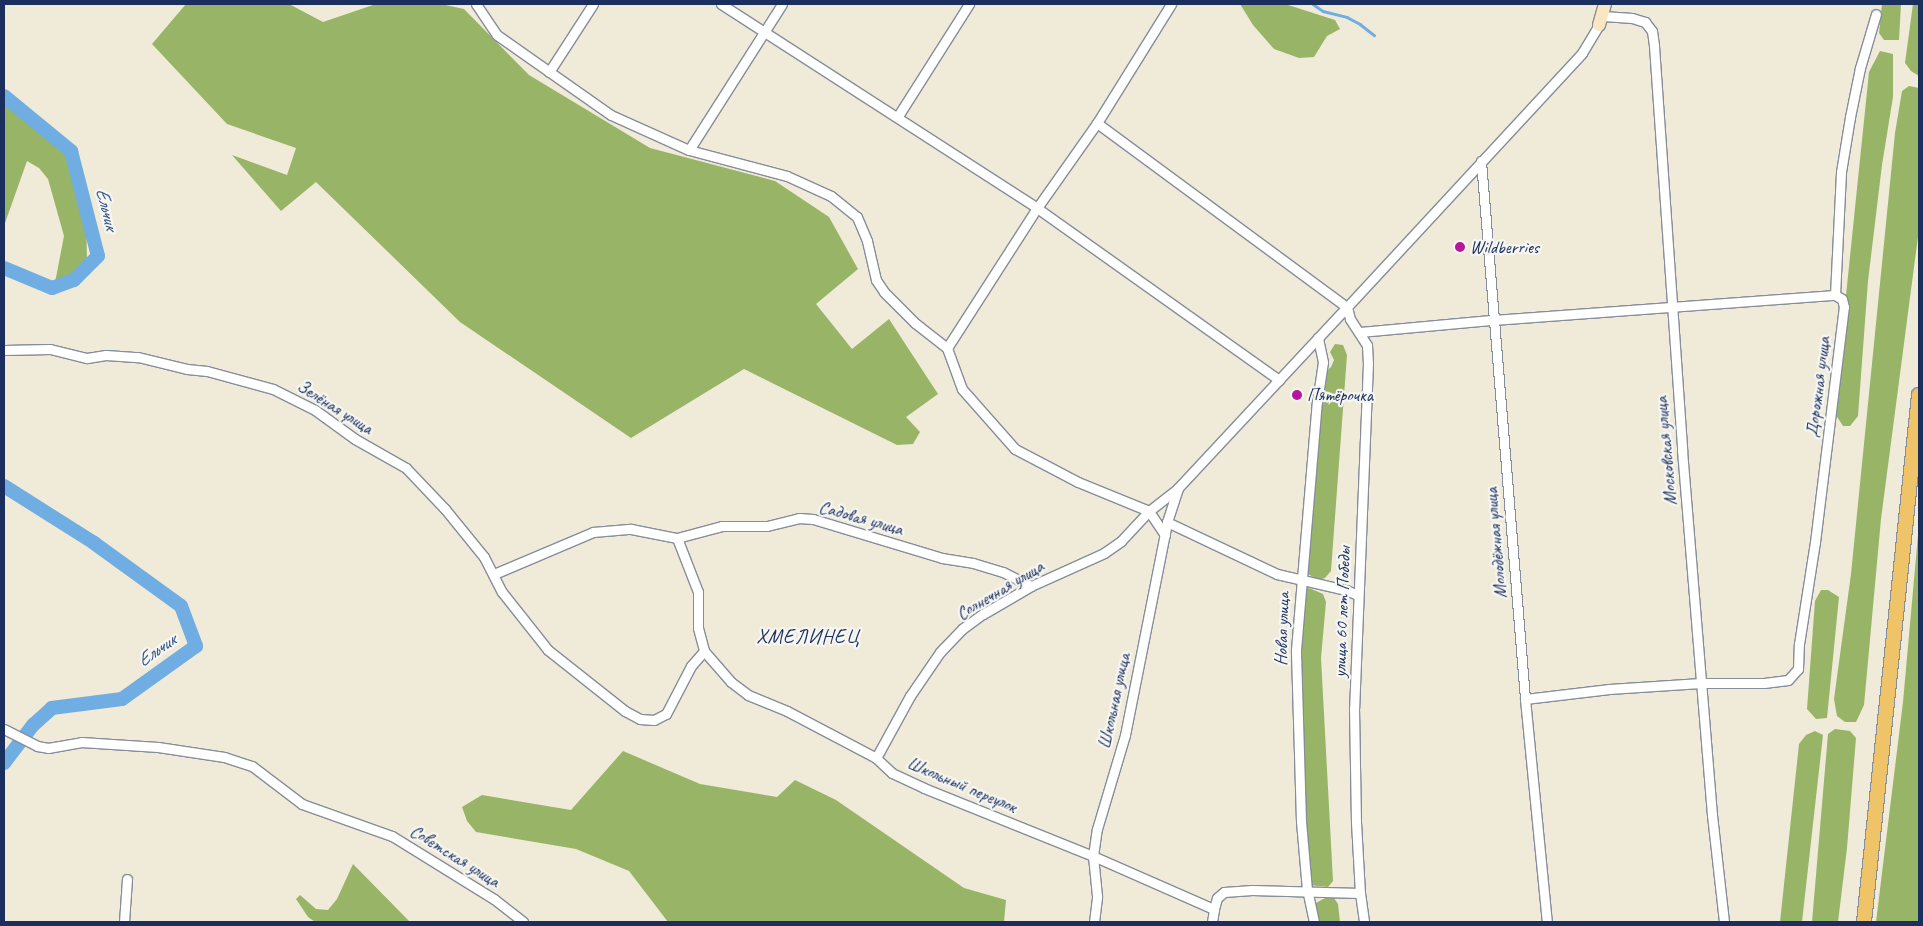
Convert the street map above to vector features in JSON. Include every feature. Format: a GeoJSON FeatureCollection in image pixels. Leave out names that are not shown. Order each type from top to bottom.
{"type":"FeatureCollection","features":[{"type":"Feature","properties":{"kind":"main road"},"geometry":{"type":"LineString","coordinates":[[1864,922],[1919,394]]}},
{"type":"Feature","properties":{"kind":"street"},"geometry":{"type":"LineString","coordinates":[[476,4],[497,35],[611,115],[689,150],[787,176],[831,196],[857,217],[867,241],[876,280],[884,292],[915,323],[947,348],[962,390],[1015,450],[1078,482],[1149,511],[1165,535]]}},
{"type":"Feature","properties":{"kind":"street"},"geometry":{"type":"LineString","coordinates":[[550,72],[593,4]]}},
{"type":"Feature","properties":{"kind":"street"},"geometry":{"type":"LineString","coordinates":[[721,4],[764,33],[898,116],[1037,208],[1279,380]]}},
{"type":"Feature","properties":{"kind":"street"},"geometry":{"type":"LineString","coordinates":[[689,150],[782,4]]}},
{"type":"Feature","properties":{"kind":"street"},"geometry":{"type":"LineString","coordinates":[[898,116],[969,4]]}},
{"type":"Feature","properties":{"kind":"street"},"geometry":{"type":"LineString","coordinates":[[947,348],[1037,208],[1097,123],[1171,4]]}},
{"type":"Feature","properties":{"kind":"street","name":"Дорожная улица"},"geometry":{"type":"LineString","coordinates":[[1525,699],[1609,689],[1701,683],[1764,683],[1788,680],[1798,669],[1799,644],[1815,542],[1844,307],[1842,300],[1835,295],[1842,172],[1848,126],[1860,68],[1876,14]]}},
{"type":"Feature","properties":{"kind":"street","name":"Солнечная улица"},"geometry":{"type":"LineString","coordinates":[[876,758],[910,696],[940,652],[962,630],[983,614],[1032,586],[1104,553],[1121,541],[1149,511],[1178,488],[1582,52],[1602,15]]}},
{"type":"Feature","properties":{"kind":"street","name":"Московская улица"},"geometry":{"type":"LineString","coordinates":[[1602,15],[1632,18],[1645,22],[1652,30],[1671,307],[1701,683],[1724,922]]}},
{"type":"Feature","properties":{"kind":"street"},"geometry":{"type":"LineString","coordinates":[[1097,123],[1346,307]]}},
{"type":"Feature","properties":{"kind":"street","name":"Молодёжная улица"},"geometry":{"type":"LineString","coordinates":[[1481,161],[1525,699],[1547,922]]}},
{"type":"Feature","properties":{"kind":"street"},"geometry":{"type":"LineString","coordinates":[[1360,332],[1493,320],[1835,295]]}},
{"type":"Feature","properties":{"kind":"street","name":"улица 60 лет Победы"},"geometry":{"type":"LineString","coordinates":[[1346,307],[1350,319],[1367,345],[1368,363],[1354,708],[1360,893],[1364,922]]}},
{"type":"Feature","properties":{"kind":"street","name":"Новая улица"},"geometry":{"type":"LineString","coordinates":[[1314,922],[1307,890],[1301,821],[1296,650],[1317,402],[1323,362],[1318,338]]}},
{"type":"Feature","properties":{"kind":"street","name":"Зелёная улица"},"geometry":{"type":"LineString","coordinates":[[4,350],[50,349],[87,358],[106,355],[138,357],[187,369],[208,371],[273,389],[315,410],[355,439],[406,468],[445,508],[484,557],[502,592],[548,650],[625,711],[640,719],[654,720],[666,714],[691,666],[704,651]]}},
{"type":"Feature","properties":{"kind":"street","name":"Школьная улица"},"geometry":{"type":"LineString","coordinates":[[1094,922],[1097,896],[1093,856],[1097,829],[1125,735],[1167,522],[1178,488]]}},
{"type":"Feature","properties":{"kind":"street","name":"Садовая улица"},"geometry":{"type":"LineString","coordinates":[[677,538],[722,526],[749,528],[799,518],[814,519],[942,558],[973,562],[1003,572],[1032,586]]}},
{"type":"Feature","properties":{"kind":"street"},"geometry":{"type":"LineString","coordinates":[[1167,522],[1277,574],[1346,590],[1358,595]]}},
{"type":"Feature","properties":{"kind":"street"},"geometry":{"type":"LineString","coordinates":[[494,574],[593,532],[631,529],[677,538]]}},
{"type":"Feature","properties":{"kind":"street","name":"Школьный переулок"},"geometry":{"type":"LineString","coordinates":[[677,538],[698,592],[698,628],[704,651],[731,682],[748,695],[787,711],[876,758],[892,773],[924,788],[1093,856],[1214,909]]}},
{"type":"Feature","properties":{"kind":"street","name":"Советская улица"},"geometry":{"type":"LineString","coordinates":[[4,729],[38,746],[48,748],[81,742],[158,747],[224,757],[252,766],[302,804],[365,828],[377,829],[392,836],[494,899],[523,922]]}},
{"type":"Feature","properties":{"kind":"street"},"geometry":{"type":"LineString","coordinates":[[124,922],[127,879]]}},
{"type":"Feature","properties":{"kind":"street"},"geometry":{"type":"LineString","coordinates":[[1212,922],[1217,898],[1224,892],[1307,890],[1360,893]]}},
{"type":"Feature","properties":{"kind":"green space"},"geometry":{"type":"Polygon","coordinates":[[[186,4],[289,4],[323,22],[376,4],[441,4],[464,9],[529,75],[650,148],[775,181],[829,217],[858,269],[816,304],[852,349],[889,319],[938,394],[906,417],[920,432],[913,444],[897,445],[744,369],[631,438],[460,322],[316,182],[281,211],[232,155],[287,175],[296,148],[227,124],[152,44],[186,4]]]}},
{"type":"Feature","properties":{"kind":"green space"},"geometry":{"type":"Polygon","coordinates":[[[1240,4],[1285,4],[1335,20],[1340,29],[1327,36],[1314,57],[1299,58],[1274,49],[1253,25],[1240,4]]]}},
{"type":"Feature","properties":{"kind":"green space"},"geometry":{"type":"Polygon","coordinates":[[[1882,4],[1901,4],[1899,40],[1884,40],[1879,33],[1882,4]]]}},
{"type":"Feature","properties":{"kind":"green space"},"geometry":{"type":"Polygon","coordinates":[[[1913,4],[1919,4],[1919,76],[1911,71],[1905,63],[1913,4]]]}},
{"type":"Feature","properties":{"kind":"green space"},"geometry":{"type":"Polygon","coordinates":[[[1880,51],[1893,54],[1893,97],[1882,165],[1868,281],[1858,416],[1850,426],[1843,426],[1834,412],[1869,72],[1880,51]]]}},
{"type":"Feature","properties":{"kind":"green space"},"geometry":{"type":"Polygon","coordinates":[[[1909,86],[1919,88],[1919,229],[1881,519],[1864,705],[1856,722],[1845,722],[1837,716],[1834,699],[1851,574],[1895,133],[1902,91],[1909,86]]]}},
{"type":"Feature","properties":{"kind":"green space"},"geometry":{"type":"Polygon","coordinates":[[[4,90],[50,126],[86,189],[87,266],[54,288],[64,236],[48,179],[39,168],[27,161],[4,226],[4,90]]]}},
{"type":"Feature","properties":{"kind":"green space"},"geometry":{"type":"Polygon","coordinates":[[[1335,344],[1343,345],[1347,355],[1331,571],[1325,578],[1318,580],[1305,572],[1323,374],[1331,367],[1334,360],[1330,352],[1335,344]]]}},
{"type":"Feature","properties":{"kind":"green space"},"geometry":{"type":"Polygon","coordinates":[[[1919,524],[1919,922],[1876,922],[1903,702],[1919,524]]]}},
{"type":"Feature","properties":{"kind":"green space"},"geometry":{"type":"Polygon","coordinates":[[[1309,588],[1323,594],[1326,602],[1321,658],[1333,881],[1328,887],[1309,885],[1303,825],[1298,653],[1303,589],[1309,588]]]}},
{"type":"Feature","properties":{"kind":"green space"},"geometry":{"type":"Polygon","coordinates":[[[1821,590],[1828,590],[1839,597],[1827,718],[1816,719],[1807,709],[1815,601],[1821,590]]]}},
{"type":"Feature","properties":{"kind":"green space"},"geometry":{"type":"Polygon","coordinates":[[[1835,729],[1850,731],[1856,738],[1847,848],[1838,922],[1812,922],[1828,734],[1835,729]]]}},
{"type":"Feature","properties":{"kind":"green space"},"geometry":{"type":"Polygon","coordinates":[[[1815,731],[1823,735],[1802,922],[1780,922],[1799,744],[1806,735],[1815,731]]]}},
{"type":"Feature","properties":{"kind":"green space"},"geometry":{"type":"Polygon","coordinates":[[[623,751],[700,784],[777,797],[795,780],[836,800],[964,888],[1006,900],[1004,922],[668,922],[629,871],[576,849],[476,832],[467,821],[462,807],[482,795],[571,810],[623,751]]]}},
{"type":"Feature","properties":{"kind":"green space"},"geometry":{"type":"Polygon","coordinates":[[[353,864],[410,922],[315,922],[308,917],[296,899],[300,895],[316,909],[328,910],[337,899],[353,864]]]}},
{"type":"Feature","properties":{"kind":"green space"},"geometry":{"type":"Polygon","coordinates":[[[1325,898],[1334,898],[1338,904],[1340,922],[1316,922],[1314,911],[1316,903],[1325,898]]]}},
{"type":"Feature","properties":{"kind":"waterway"},"geometry":{"type":"LineString","coordinates":[[1313,4],[1323,11],[1347,17],[1374,35]]}},
{"type":"Feature","properties":{"kind":"waterway","name":"Ельчик"},"geometry":{"type":"LineString","coordinates":[[4,96],[71,151],[98,256],[74,280],[52,288],[4,268]]}},
{"type":"Feature","properties":{"kind":"waterway","name":"Ельчик"},"geometry":{"type":"LineString","coordinates":[[4,486],[94,543],[181,606],[196,646],[122,699],[52,708],[33,725],[4,763]]}},
{"type":"Feature","properties":{"kind":"place","name":"Wildberries"},"geometry":{"type":"Point","coordinates":[1460,247]}},
{"type":"Feature","properties":{"kind":"place","name":"Пятёрочка"},"geometry":{"type":"Point","coordinates":[1297,395]}},
{"type":"Feature","properties":{"kind":"district","name":"ХМЕЛИНЕЦ"},"geometry":{"type":"Point","coordinates":[808,636]}}]}
